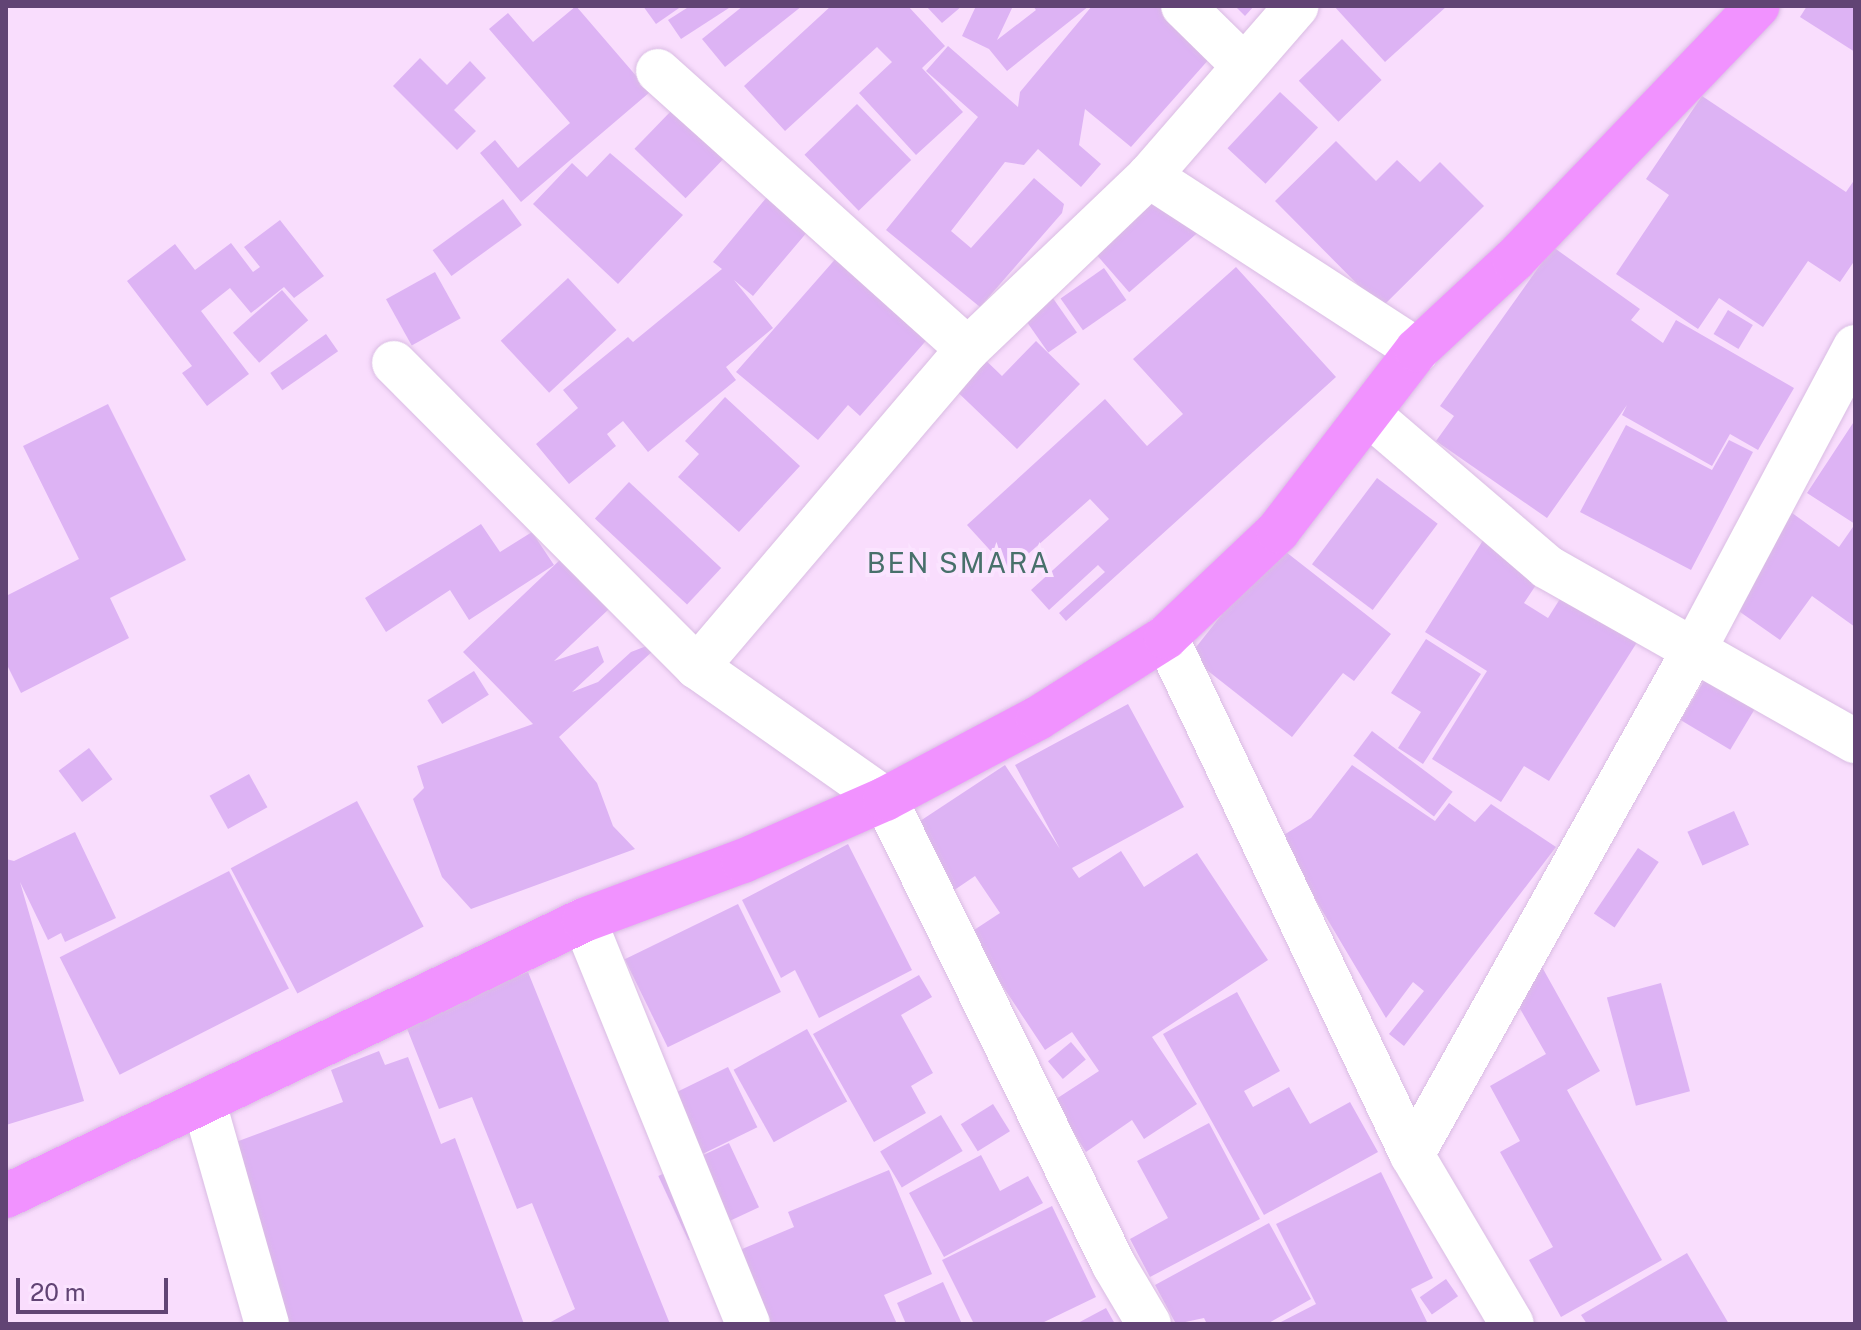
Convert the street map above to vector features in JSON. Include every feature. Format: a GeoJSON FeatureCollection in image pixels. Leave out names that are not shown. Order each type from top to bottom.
{"type":"FeatureCollection","features":[{"type":"Feature","properties":{"kind":"main road"},"geometry":{"type":"LineString","coordinates":[[6,1196],[584,920],[743,861],[885,799],[1038,718],[1166,637],[1278,531],[1371,416],[1417,350],[1514,260],[1758,6]]}},
{"type":"Feature","properties":{"kind":"street"},"geometry":{"type":"LineString","coordinates":[[1183,6],[1243,65]]}},
{"type":"Feature","properties":{"kind":"street"},"geometry":{"type":"LineString","coordinates":[[697,667],[968,349],[1149,176],[1297,6]]}},
{"type":"Feature","properties":{"kind":"street"},"geometry":{"type":"LineString","coordinates":[[658,71],[968,349]]}},
{"type":"Feature","properties":{"kind":"street"},"geometry":{"type":"LineString","coordinates":[[1149,176],[1417,350]]}},
{"type":"Feature","properties":{"kind":"street"},"geometry":{"type":"LineString","coordinates":[[1412,1155],[1695,648],[1854,350]]}},
{"type":"Feature","properties":{"kind":"street"},"geometry":{"type":"LineString","coordinates":[[394,363],[697,667],[885,799],[1114,1265],[1149,1324]]}},
{"type":"Feature","properties":{"kind":"street"},"geometry":{"type":"LineString","coordinates":[[1371,416],[1547,567],[1855,741]]}},
{"type":"Feature","properties":{"kind":"street"},"geometry":{"type":"LineString","coordinates":[[1166,637],[1412,1155],[1512,1324]]}},
{"type":"Feature","properties":{"kind":"street"},"geometry":{"type":"LineString","coordinates":[[584,920],[748,1324]]}},
{"type":"Feature","properties":{"kind":"street"},"geometry":{"type":"LineString","coordinates":[[204,1103],[267,1324]]}},
{"type":"Feature","properties":{"kind":"building"},"geometry":{"type":"Polygon","coordinates":[[[576,6],[650,92],[521,202],[480,153],[495,140],[518,168],[570,123],[489,29],[508,13],[533,42],[576,6]]]}},
{"type":"Feature","properties":{"kind":"building"},"geometry":{"type":"Polygon","coordinates":[[[643,6],[682,6],[656,24],[643,6]]]}},
{"type":"Feature","properties":{"kind":"building"},"geometry":{"type":"Polygon","coordinates":[[[690,6],[732,6],[681,39],[668,20],[690,6]]]}},
{"type":"Feature","properties":{"kind":"building"},"geometry":{"type":"Polygon","coordinates":[[[743,6],[802,6],[725,67],[702,39],[743,6]]]}},
{"type":"Feature","properties":{"kind":"building"},"geometry":{"type":"Polygon","coordinates":[[[831,6],[908,6],[945,46],[922,68],[963,112],[916,155],[859,93],[892,62],[877,47],[785,131],[744,86],[831,6]]]}},
{"type":"Feature","properties":{"kind":"building"},"geometry":{"type":"Polygon","coordinates":[[[926,6],[962,6],[942,23],[926,6]]]}},
{"type":"Feature","properties":{"kind":"building"},"geometry":{"type":"Polygon","coordinates":[[[976,6],[1013,6],[997,40],[1036,10],[1033,6],[1089,6],[1007,71],[989,49],[962,36],[976,6]]]}},
{"type":"Feature","properties":{"kind":"building"},"geometry":{"type":"Polygon","coordinates":[[[1092,6],[1169,6],[1218,49],[1131,147],[1085,109],[1079,145],[1101,164],[1081,187],[1038,149],[1024,165],[1005,162],[951,231],[971,248],[1034,178],[1064,204],[1062,213],[980,307],[886,230],[978,117],[926,71],[948,46],[1018,107],[1020,92],[1092,6]]]}},
{"type":"Feature","properties":{"kind":"building"},"geometry":{"type":"Polygon","coordinates":[[[1235,6],[1254,6],[1245,16],[1235,6]]]}},
{"type":"Feature","properties":{"kind":"building"},"geometry":{"type":"Polygon","coordinates":[[[1334,6],[1447,6],[1385,62],[1334,6]]]}},
{"type":"Feature","properties":{"kind":"building"},"geometry":{"type":"Polygon","coordinates":[[[1807,6],[1855,6],[1855,52],[1800,17],[1807,6]]]}},
{"type":"Feature","properties":{"kind":"building"},"geometry":{"type":"Polygon","coordinates":[[[1342,39],[1382,80],[1338,122],[1299,81],[1342,39]]]}},
{"type":"Feature","properties":{"kind":"building"},"geometry":{"type":"Polygon","coordinates":[[[420,58],[447,85],[470,61],[486,78],[454,110],[476,131],[457,150],[393,86],[420,58]]]}},
{"type":"Feature","properties":{"kind":"building"},"geometry":{"type":"Polygon","coordinates":[[[1280,92],[1318,127],[1266,184],[1227,148],[1280,92]]]}},
{"type":"Feature","properties":{"kind":"building"},"geometry":{"type":"Polygon","coordinates":[[[1702,96],[1846,192],[1855,179],[1855,260],[1840,282],[1808,261],[1763,327],[1719,298],[1698,329],[1616,274],[1669,195],[1646,179],[1702,96]]]}},
{"type":"Feature","properties":{"kind":"building"},"geometry":{"type":"Polygon","coordinates":[[[857,104],[911,160],[859,211],[804,155],[857,104]]]}},
{"type":"Feature","properties":{"kind":"building"},"geometry":{"type":"Polygon","coordinates":[[[672,110],[723,159],[686,198],[634,149],[672,110]]]}},
{"type":"Feature","properties":{"kind":"building"},"geometry":{"type":"Polygon","coordinates":[[[1336,141],[1376,181],[1397,160],[1420,182],[1440,162],[1484,206],[1381,308],[1275,201],[1336,141]]]}},
{"type":"Feature","properties":{"kind":"building"},"geometry":{"type":"Polygon","coordinates":[[[610,153],[683,215],[618,284],[533,204],[572,163],[587,177],[610,153]]]}},
{"type":"Feature","properties":{"kind":"building"},"geometry":{"type":"Polygon","coordinates":[[[1160,186],[1199,231],[1129,292],[1090,247],[1160,186]]]}},
{"type":"Feature","properties":{"kind":"building"},"geometry":{"type":"Polygon","coordinates":[[[767,197],[808,231],[753,296],[734,280],[773,328],[726,367],[736,380],[648,452],[623,421],[607,434],[616,446],[569,484],[536,444],[578,408],[563,390],[628,337],[633,342],[722,269],[713,262],[767,197]]]}},
{"type":"Feature","properties":{"kind":"building"},"geometry":{"type":"Polygon","coordinates":[[[503,199],[522,225],[451,276],[433,250],[503,199]]]}},
{"type":"Feature","properties":{"kind":"building"},"geometry":{"type":"Polygon","coordinates":[[[280,220],[324,276],[294,298],[284,287],[251,313],[230,288],[201,311],[249,374],[207,406],[182,373],[192,366],[127,281],[175,244],[195,270],[231,243],[253,272],[260,267],[244,247],[280,220]]]}},
{"type":"Feature","properties":{"kind":"building"},"geometry":{"type":"Polygon","coordinates":[[[1553,247],[1640,309],[1631,320],[1663,343],[1676,320],[1794,388],[1758,450],[1730,434],[1712,466],[1622,415],[1627,405],[1547,518],[1436,441],[1454,416],[1440,406],[1553,247]]]}},
{"type":"Feature","properties":{"kind":"building"},"geometry":{"type":"Polygon","coordinates":[[[838,256],[931,335],[860,416],[848,405],[818,440],[736,372],[838,256]]]}},
{"type":"Feature","properties":{"kind":"building"},"geometry":{"type":"Polygon","coordinates":[[[1236,267],[1336,377],[1066,621],[1059,613],[1105,572],[1098,565],[1049,610],[1031,590],[1109,519],[1090,499],[1009,571],[967,525],[1105,399],[1147,446],[1183,414],[1133,359],[1236,267]]]}},
{"type":"Feature","properties":{"kind":"building"},"geometry":{"type":"Polygon","coordinates":[[[1104,268],[1126,300],[1083,330],[1061,298],[1104,268]]]}},
{"type":"Feature","properties":{"kind":"building"},"geometry":{"type":"Polygon","coordinates":[[[435,272],[461,318],[412,346],[386,299],[435,272]]]}},
{"type":"Feature","properties":{"kind":"building"},"geometry":{"type":"Polygon","coordinates":[[[568,278],[616,330],[549,393],[501,341],[568,278]]]}},
{"type":"Feature","properties":{"kind":"building"},"geometry":{"type":"Polygon","coordinates":[[[282,290],[308,320],[259,363],[233,333],[282,290]]]}},
{"type":"Feature","properties":{"kind":"building"},"geometry":{"type":"Polygon","coordinates":[[[1050,294],[1077,333],[1048,353],[1021,314],[1050,294]]]}},
{"type":"Feature","properties":{"kind":"building"},"geometry":{"type":"Polygon","coordinates":[[[1728,310],[1753,325],[1738,349],[1714,334],[1728,310]]]}},
{"type":"Feature","properties":{"kind":"building"},"geometry":{"type":"Polygon","coordinates":[[[326,334],[338,351],[282,390],[270,373],[326,334]]]}},
{"type":"Feature","properties":{"kind":"building"},"geometry":{"type":"Polygon","coordinates":[[[1036,341],[1080,384],[1017,449],[946,381],[976,351],[1002,376],[1036,341]]]}},
{"type":"Feature","properties":{"kind":"building"},"geometry":{"type":"Polygon","coordinates":[[[725,397],[800,466],[739,532],[678,477],[699,454],[685,441],[725,397]]]}},
{"type":"Feature","properties":{"kind":"building"},"geometry":{"type":"Polygon","coordinates":[[[108,404],[186,560],[110,598],[129,638],[21,693],[6,663],[6,596],[79,559],[23,446],[108,404]]]}},
{"type":"Feature","properties":{"kind":"building"},"geometry":{"type":"Polygon","coordinates":[[[1855,420],[1855,524],[1807,493],[1855,420]]]}},
{"type":"Feature","properties":{"kind":"building"},"geometry":{"type":"Polygon","coordinates":[[[1626,425],[1712,470],[1729,440],[1753,452],[1691,570],[1580,512],[1626,425]]]}},
{"type":"Feature","properties":{"kind":"building"},"geometry":{"type":"Polygon","coordinates":[[[1377,478],[1438,524],[1373,610],[1312,564],[1377,478]]]}},
{"type":"Feature","properties":{"kind":"building"},"geometry":{"type":"Polygon","coordinates":[[[629,482],[721,568],[687,604],[595,519],[629,482]]]}},
{"type":"Feature","properties":{"kind":"building"},"geometry":{"type":"Polygon","coordinates":[[[1788,510],[1839,547],[1855,524],[1855,627],[1812,596],[1780,640],[1723,600],[1788,510]]]}},
{"type":"Feature","properties":{"kind":"building"},"geometry":{"type":"Polygon","coordinates":[[[481,524],[500,552],[532,532],[554,565],[469,620],[450,590],[386,632],[365,598],[481,524]]]}},
{"type":"Feature","properties":{"kind":"building"},"geometry":{"type":"Polygon","coordinates":[[[1487,534],[1546,570],[1524,603],[1548,618],[1573,578],[1648,625],[1549,781],[1524,766],[1501,802],[1432,759],[1487,671],[1425,632],[1487,534]]]}},
{"type":"Feature","properties":{"kind":"building"},"geometry":{"type":"Polygon","coordinates":[[[1277,545],[1391,634],[1354,681],[1343,673],[1292,737],[1189,656],[1277,545]]]}},
{"type":"Feature","properties":{"kind":"building"},"geometry":{"type":"Polygon","coordinates":[[[562,558],[610,608],[554,661],[598,646],[604,662],[572,692],[598,682],[631,652],[667,638],[559,737],[597,783],[613,826],[635,849],[471,909],[442,877],[413,799],[424,788],[417,766],[533,724],[463,652],[562,558]]]}},
{"type":"Feature","properties":{"kind":"building"},"geometry":{"type":"Polygon","coordinates":[[[1426,639],[1481,674],[1423,764],[1398,748],[1421,712],[1391,693],[1426,639]]]}},
{"type":"Feature","properties":{"kind":"building"},"geometry":{"type":"Polygon","coordinates":[[[1713,666],[1763,696],[1730,750],[1681,720],[1713,666]]]}},
{"type":"Feature","properties":{"kind":"building"},"geometry":{"type":"Polygon","coordinates":[[[474,671],[489,695],[442,724],[427,700],[474,671]]]}},
{"type":"Feature","properties":{"kind":"building"},"geometry":{"type":"Polygon","coordinates":[[[1128,704],[1184,807],[1072,868],[1079,878],[1121,851],[1144,887],[1197,853],[1268,960],[1152,1037],[1197,1104],[1144,1139],[1132,1120],[1086,1152],[1053,1101],[1099,1071],[1072,1032],[1045,1050],[968,934],[1000,913],[975,876],[950,893],[908,829],[1005,765],[1060,849],[1015,765],[1128,704]]]}},
{"type":"Feature","properties":{"kind":"building"},"geometry":{"type":"Polygon","coordinates":[[[1372,731],[1453,792],[1434,817],[1353,756],[1372,731]]]}},
{"type":"Feature","properties":{"kind":"building"},"geometry":{"type":"Polygon","coordinates":[[[89,748],[112,779],[82,802],[59,771],[89,748]]]}},
{"type":"Feature","properties":{"kind":"building"},"geometry":{"type":"Polygon","coordinates":[[[1352,765],[1435,821],[1449,803],[1475,822],[1491,804],[1556,847],[1404,1046],[1389,1034],[1424,991],[1413,982],[1386,1018],[1279,838],[1311,818],[1352,765]]]}},
{"type":"Feature","properties":{"kind":"building"},"geometry":{"type":"Polygon","coordinates":[[[249,774],[267,807],[228,829],[210,796],[249,774]]]}},
{"type":"Feature","properties":{"kind":"building"},"geometry":{"type":"Polygon","coordinates":[[[357,801],[424,926],[297,994],[231,868],[357,801]]]}},
{"type":"Feature","properties":{"kind":"building"},"geometry":{"type":"Polygon","coordinates":[[[1734,811],[1749,845],[1702,866],[1687,832],[1734,811]]]}},
{"type":"Feature","properties":{"kind":"building"},"geometry":{"type":"Polygon","coordinates":[[[75,832],[116,918],[65,942],[61,933],[48,940],[20,882],[84,1101],[6,1125],[6,859],[14,861],[75,832]]]}},
{"type":"Feature","properties":{"kind":"building"},"geometry":{"type":"Polygon","coordinates":[[[848,844],[912,970],[819,1018],[795,970],[781,978],[742,900],[848,844]]]}},
{"type":"Feature","properties":{"kind":"building"},"geometry":{"type":"Polygon","coordinates":[[[1638,848],[1659,862],[1615,927],[1594,913],[1638,848]]]}},
{"type":"Feature","properties":{"kind":"building"},"geometry":{"type":"Polygon","coordinates":[[[229,871],[289,989],[120,1075],[60,957],[229,871]]]}},
{"type":"Feature","properties":{"kind":"building"},"geometry":{"type":"Polygon","coordinates":[[[738,904],[781,992],[668,1047],[625,959],[738,904]]]}},
{"type":"Feature","properties":{"kind":"building"},"geometry":{"type":"Polygon","coordinates":[[[1542,967],[1600,1071],[1567,1090],[1662,1260],[1561,1317],[1529,1260],[1553,1247],[1500,1152],[1520,1141],[1490,1086],[1546,1054],[1507,986],[1542,967]]]}},
{"type":"Feature","properties":{"kind":"building"},"geometry":{"type":"Polygon","coordinates":[[[528,972],[670,1324],[547,1324],[575,1309],[532,1203],[517,1209],[472,1097],[439,1109],[404,1021],[528,972]]]}},
{"type":"Feature","properties":{"kind":"building"},"geometry":{"type":"Polygon","coordinates":[[[919,975],[932,997],[901,1015],[933,1073],[911,1086],[926,1113],[874,1142],[813,1034],[919,975]]]}},
{"type":"Feature","properties":{"kind":"building"},"geometry":{"type":"Polygon","coordinates":[[[1661,983],[1690,1091],[1636,1106],[1607,997],[1661,983]]]}},
{"type":"Feature","properties":{"kind":"building"},"geometry":{"type":"Polygon","coordinates":[[[1237,992],[1280,1071],[1244,1091],[1253,1107],[1289,1087],[1310,1124],[1350,1102],[1378,1152],[1264,1215],[1163,1034],[1237,992]]]}},
{"type":"Feature","properties":{"kind":"building"},"geometry":{"type":"Polygon","coordinates":[[[807,1029],[847,1102],[774,1142],[734,1070],[807,1029]]]}},
{"type":"Feature","properties":{"kind":"building"},"geometry":{"type":"Polygon","coordinates":[[[1071,1042],[1086,1060],[1063,1079],[1048,1061],[1071,1042]]]}},
{"type":"Feature","properties":{"kind":"building"},"geometry":{"type":"Polygon","coordinates":[[[379,1051],[385,1065],[408,1057],[441,1144],[455,1138],[524,1324],[264,1324],[201,1155],[343,1102],[331,1070],[379,1051]]]}},
{"type":"Feature","properties":{"kind":"building"},"geometry":{"type":"Polygon","coordinates":[[[728,1067],[757,1127],[676,1167],[647,1106],[728,1067]]]}},
{"type":"Feature","properties":{"kind":"building"},"geometry":{"type":"Polygon","coordinates":[[[993,1104],[1010,1131],[978,1151],[961,1124],[993,1104]]]}},
{"type":"Feature","properties":{"kind":"building"},"geometry":{"type":"Polygon","coordinates":[[[941,1115],[963,1151],[902,1188],[880,1152],[941,1115]]]}},
{"type":"Feature","properties":{"kind":"building"},"geometry":{"type":"Polygon","coordinates":[[[1209,1123],[1260,1219],[1150,1277],[1130,1239],[1168,1218],[1137,1161],[1209,1123]]]}},
{"type":"Feature","properties":{"kind":"building"},"geometry":{"type":"Polygon","coordinates":[[[729,1143],[759,1207],[688,1240],[658,1176],[729,1143]]]}},
{"type":"Feature","properties":{"kind":"building"},"geometry":{"type":"Polygon","coordinates":[[[981,1155],[1000,1191],[1028,1176],[1043,1203],[944,1257],[909,1193],[981,1155]]]}},
{"type":"Feature","properties":{"kind":"building"},"geometry":{"type":"Polygon","coordinates":[[[889,1170],[932,1274],[884,1295],[897,1324],[726,1324],[702,1266],[794,1227],[788,1212],[889,1170]]]}},
{"type":"Feature","properties":{"kind":"building"},"geometry":{"type":"Polygon","coordinates":[[[1381,1172],[1433,1278],[1411,1289],[1428,1324],[1277,1324],[1316,1304],[1276,1224],[1381,1172]]]}},
{"type":"Feature","properties":{"kind":"building"},"geometry":{"type":"Polygon","coordinates":[[[1052,1206],[1096,1297],[1040,1324],[974,1324],[942,1260],[1052,1206]]]}},
{"type":"Feature","properties":{"kind":"building"},"geometry":{"type":"Polygon","coordinates":[[[1269,1223],[1311,1299],[1267,1324],[1207,1324],[1204,1318],[1176,1324],[1155,1285],[1269,1223]]]}},
{"type":"Feature","properties":{"kind":"building"},"geometry":{"type":"Polygon","coordinates":[[[1687,1253],[1729,1324],[1587,1324],[1581,1315],[1687,1253]]]}},
{"type":"Feature","properties":{"kind":"building"},"geometry":{"type":"Polygon","coordinates":[[[1446,1279],[1458,1296],[1432,1315],[1420,1297],[1446,1279]]]}},
{"type":"Feature","properties":{"kind":"building"},"geometry":{"type":"Polygon","coordinates":[[[943,1282],[962,1324],[906,1324],[897,1303],[943,1282]]]}},
{"type":"Feature","properties":{"kind":"building"},"geometry":{"type":"Polygon","coordinates":[[[1106,1308],[1115,1324],[1076,1324],[1106,1308]]]}},
{"type":"Feature","properties":{"kind":"district","name":"BEN SMARA"},"geometry":{"type":"Point","coordinates":[959,563]}}]}
